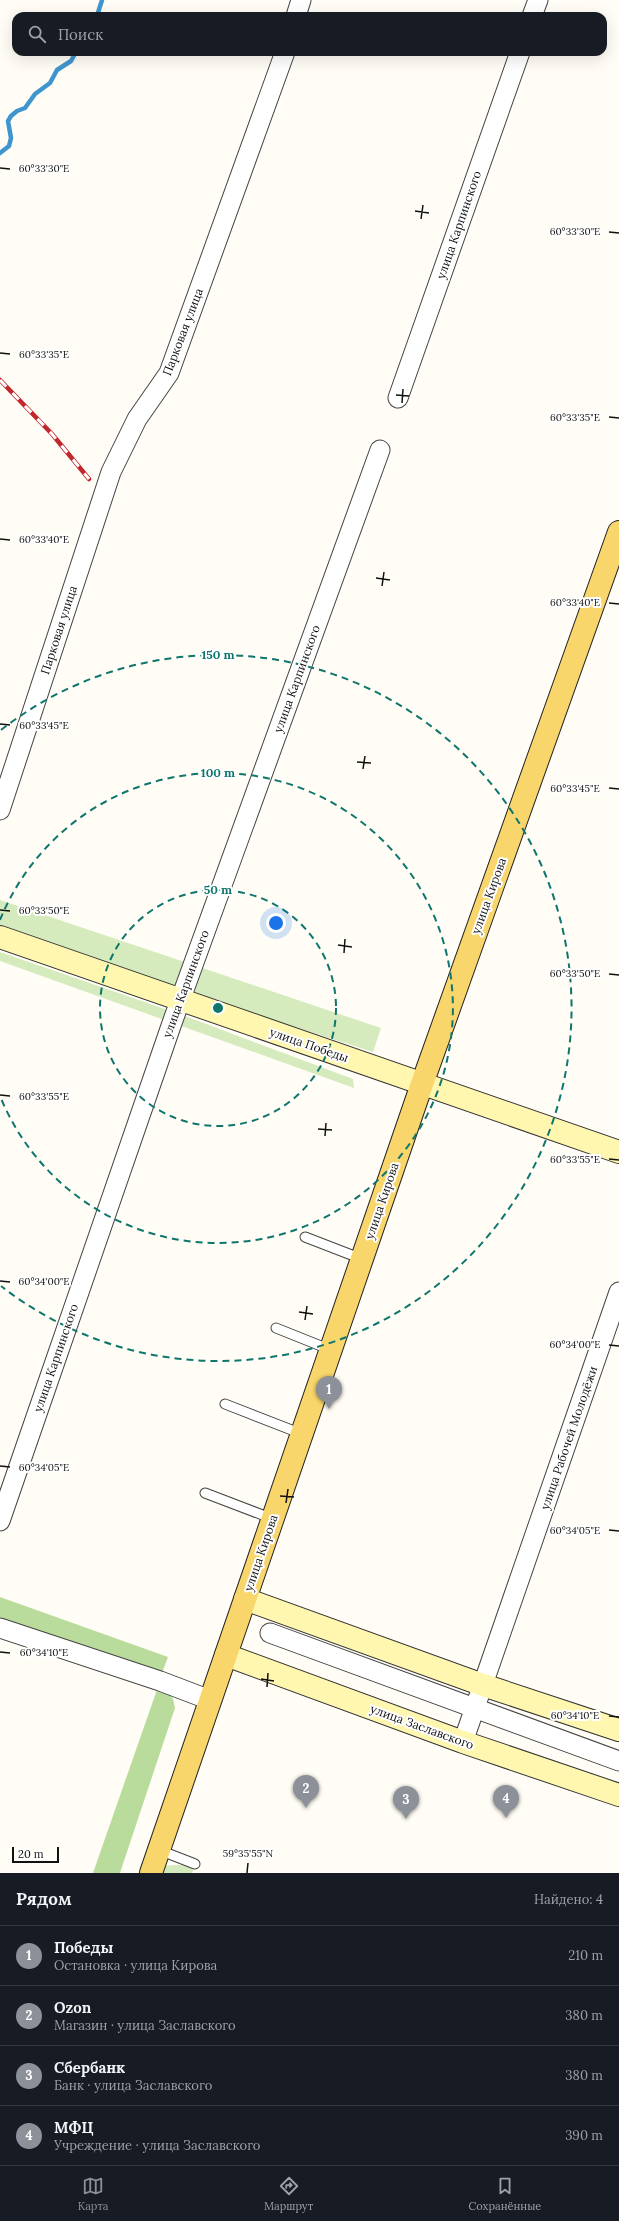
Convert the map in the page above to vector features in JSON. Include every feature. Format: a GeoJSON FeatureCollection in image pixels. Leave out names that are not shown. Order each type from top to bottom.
{"type":"FeatureCollection","features":[{"type":"Feature","properties":{"kind":"main road","name":"улица Кирова"},"geometry":{"type":"LineString","coordinates":[[151,1873],[422,1084],[613,570],[619,532]]}},
{"type":"Feature","properties":{"kind":"street"},"geometry":{"type":"LineString","coordinates":[[297,12],[301,0]]}},
{"type":"Feature","properties":{"kind":"street"},"geometry":{"type":"LineString","coordinates":[[534,12],[538,0]]}},
{"type":"Feature","properties":{"kind":"street","name":"Парковая улица"},"geometry":{"type":"LineString","coordinates":[[0,810],[111,472],[137,419],[169,374],[284,56]]}},
{"type":"Feature","properties":{"kind":"street","name":"улица Карпинского"},"geometry":{"type":"LineString","coordinates":[[398,398],[519,56]]}},
{"type":"Feature","properties":{"kind":"street","name":"улица Карпинского"},"geometry":{"type":"LineString","coordinates":[[0,1521],[180,1000],[380,450]]}},
{"type":"Feature","properties":{"kind":"street","name":"улица Победы"},"geometry":{"type":"LineString","coordinates":[[0,937],[619,1152]]}},
{"type":"Feature","properties":{"kind":"street","name":"улица Рабочей Молодёжи"},"geometry":{"type":"LineString","coordinates":[[463,1742],[619,1292]]}},
{"type":"Feature","properties":{"kind":"street"},"geometry":{"type":"LineString","coordinates":[[245,1599],[483,1685],[619,1730]]}},
{"type":"Feature","properties":{"kind":"street"},"geometry":{"type":"LineString","coordinates":[[0,1628],[160,1681],[210,1700]]}},
{"type":"Feature","properties":{"kind":"street"},"geometry":{"type":"LineString","coordinates":[[270,1633],[619,1761]]}},
{"type":"Feature","properties":{"kind":"street","name":"улица Заславского"},"geometry":{"type":"LineString","coordinates":[[226,1655],[463,1742],[619,1795]]}},
{"type":"Feature","properties":{"kind":"lane"},"geometry":{"type":"LineString","coordinates":[[305,1236],[362,1259]]}},
{"type":"Feature","properties":{"kind":"lane"},"geometry":{"type":"LineString","coordinates":[[276,1328],[331,1350]]}},
{"type":"Feature","properties":{"kind":"lane"},"geometry":{"type":"LineString","coordinates":[[225,1404],[302,1434]]}},
{"type":"Feature","properties":{"kind":"lane"},"geometry":{"type":"LineString","coordinates":[[205,1493],[273,1519]]}},
{"type":"Feature","properties":{"kind":"lane"},"geometry":{"type":"LineString","coordinates":[[159,1850],[195,1864]]}},
{"type":"Feature","properties":{"kind":"green space"},"geometry":{"type":"Polygon","coordinates":[[[0,900],[381,1028],[373,1052],[214,1001],[0,928],[0,900]]]}},
{"type":"Feature","properties":{"kind":"green space"},"geometry":{"type":"Polygon","coordinates":[[[0,952],[185,1016],[353,1079],[354,1088],[0,961],[0,952]]]}},
{"type":"Feature","properties":{"kind":"green space"},"geometry":{"type":"Polygon","coordinates":[[[0,1597],[168,1657],[162,1673],[0,1621],[0,1597]]]}},
{"type":"Feature","properties":{"kind":"green space"},"geometry":{"type":"Polygon","coordinates":[[[160,1681],[173,1699],[175,1708],[120,1873],[93,1873],[160,1681]]]}},
{"type":"Feature","properties":{"kind":"green space"},"geometry":{"type":"Polygon","coordinates":[[[195,1864],[192,1873],[157,1873],[159,1866],[195,1864]]]}},
{"type":"Feature","properties":{"kind":"waterway"},"geometry":{"type":"LineString","coordinates":[[98,12],[102,0]]}},
{"type":"Feature","properties":{"kind":"waterway"},"geometry":{"type":"LineString","coordinates":[[0,153],[9,146],[11,138],[8,121],[11,116],[17,111],[25,108],[35,94],[50,83],[57,70],[71,61],[74,56]]}},
{"type":"Feature","properties":{"kind":"railway"},"geometry":{"type":"LineString","coordinates":[[0,380],[52,434],[89,479]]}},
{"type":"Feature","properties":{"kind":"place","name":"Победы"},"geometry":{"type":"Point","coordinates":[329,1409]}},
{"type":"Feature","properties":{"kind":"place","name":"Ozon"},"geometry":{"type":"Point","coordinates":[306,1808]}},
{"type":"Feature","properties":{"kind":"place","name":"МФЦ"},"geometry":{"type":"Point","coordinates":[506,1818]}},
{"type":"Feature","properties":{"kind":"place","name":"Сбербанк"},"geometry":{"type":"Point","coordinates":[406,1819]}}]}
